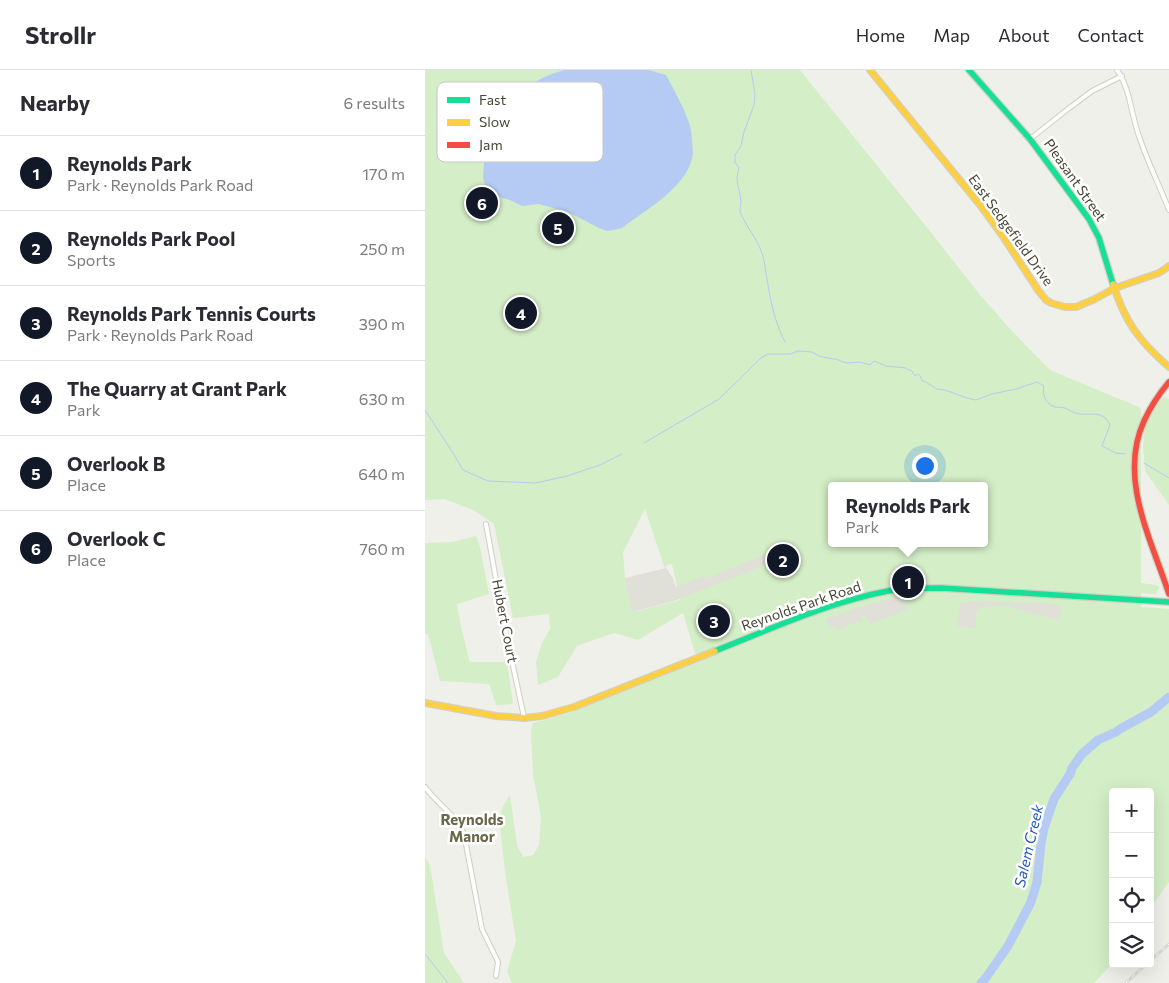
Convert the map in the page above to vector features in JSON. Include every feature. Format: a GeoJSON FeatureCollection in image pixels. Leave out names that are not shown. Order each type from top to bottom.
{"type":"FeatureCollection","features":[{"type":"Feature","properties":{"kind":"street","name":"East Sedgefield Drive"},"geometry":{"type":"LineString","coordinates":[[870,70],[991,219],[1028,277],[1046,300],[1059,306],[1076,307],[1115,288],[1159,273],[1169,266]]}},
{"type":"Feature","properties":{"kind":"street","name":"Pleasant Street"},"geometry":{"type":"LineString","coordinates":[[969,70],[1030,139],[1094,227],[1119,302],[1131,327],[1145,344],[1169,367]]}},
{"type":"Feature","properties":{"kind":"street"},"geometry":{"type":"LineString","coordinates":[[1117,70],[1129,100],[1137,131],[1169,210]]}},
{"type":"Feature","properties":{"kind":"street"},"geometry":{"type":"LineString","coordinates":[[1030,139],[1092,91],[1121,76]]}},
{"type":"Feature","properties":{"kind":"street"},"geometry":{"type":"LineString","coordinates":[[1169,382],[1150,407],[1144,420],[1137,438],[1134,470],[1138,501],[1169,594]]}},
{"type":"Feature","properties":{"kind":"street","name":"Hubert Court"},"geometry":{"type":"LineString","coordinates":[[486,524],[524,718]]}},
{"type":"Feature","properties":{"kind":"street","name":"Reynolds Park Road"},"geometry":{"type":"LineString","coordinates":[[425,703],[509,717],[524,718],[544,715],[574,707],[798,618],[839,604],[888,591],[941,588],[1169,602]]}},
{"type":"Feature","properties":{"kind":"street"},"geometry":{"type":"LineString","coordinates":[[425,789],[452,815],[465,834],[482,929],[498,962],[497,976]]}},
{"type":"Feature","properties":{"kind":"green space"},"geometry":{"type":"Polygon","coordinates":[[[425,70],[800,70],[981,296],[1050,370],[1141,408],[1141,583],[1159,587],[1156,594],[1141,593],[1141,607],[1169,609],[1169,882],[1154,903],[1154,788],[1109,788],[1109,967],[1094,983],[512,983],[507,972],[516,941],[505,872],[499,817],[510,795],[517,845],[523,857],[533,855],[539,845],[541,817],[533,775],[531,731],[533,723],[569,713],[701,661],[695,653],[683,613],[638,640],[614,633],[577,646],[558,677],[538,685],[536,662],[542,643],[550,629],[549,614],[513,618],[494,524],[475,511],[445,499],[425,500],[425,70]],[[645,509],[623,552],[625,578],[633,612],[680,600],[672,564],[667,565],[666,568],[645,509]]]}},
{"type":"Feature","properties":{"kind":"green space"},"geometry":{"type":"Polygon","coordinates":[[[1164,397],[1169,399],[1169,505],[1145,471],[1143,446],[1145,417],[1164,397]]]}},
{"type":"Feature","properties":{"kind":"green space"},"geometry":{"type":"Polygon","coordinates":[[[476,536],[489,594],[457,604],[460,622],[470,662],[507,662],[513,704],[496,705],[489,684],[440,681],[428,634],[425,634],[425,543],[452,542],[476,536]]]}},
{"type":"Feature","properties":{"kind":"green space"},"geometry":{"type":"Polygon","coordinates":[[[425,857],[430,865],[444,953],[464,983],[425,983],[425,857]]]}},
{"type":"Feature","properties":{"kind":"shaded area"},"geometry":{"type":"Polygon","coordinates":[[[764,555],[768,564],[674,601],[632,612],[625,578],[666,568],[673,578],[676,587],[706,575],[708,578],[764,555]]]}},
{"type":"Feature","properties":{"kind":"shaded area"},"geometry":{"type":"Polygon","coordinates":[[[897,597],[898,601],[904,598],[907,610],[870,624],[866,616],[863,615],[861,616],[862,620],[837,630],[836,626],[830,628],[826,619],[831,617],[833,621],[832,617],[897,597]]]}},
{"type":"Feature","properties":{"kind":"shaded area"},"geometry":{"type":"Polygon","coordinates":[[[979,601],[1034,602],[1058,605],[1061,607],[1060,619],[1005,605],[983,607],[977,610],[975,628],[957,626],[960,603],[979,601]]]}},
{"type":"Feature","properties":{"kind":"water"},"geometry":{"type":"Polygon","coordinates":[[[564,70],[649,70],[666,75],[681,103],[689,123],[692,139],[693,153],[688,169],[682,179],[663,198],[622,228],[607,231],[568,212],[539,204],[522,206],[493,194],[485,184],[483,178],[484,162],[603,162],[603,82],[536,82],[564,70]]]}},
{"type":"Feature","properties":{"kind":"water"},"geometry":{"type":"Polygon","coordinates":[[[783,545],[792,571],[783,574],[774,549],[783,545]]]}},
{"type":"Feature","properties":{"kind":"waterway"},"geometry":{"type":"LineString","coordinates":[[751,70],[755,94],[754,105],[741,146],[735,155],[735,162],[739,168],[737,179],[741,199],[740,210],[758,243],[764,261],[774,312],[785,342]]}},
{"type":"Feature","properties":{"kind":"waterway"},"geometry":{"type":"LineString","coordinates":[[644,443],[719,399],[761,358],[768,354],[790,354],[798,351],[812,352],[819,356],[846,363],[860,362],[870,365],[874,361],[886,366],[906,368],[911,370],[915,376],[919,375],[922,381],[937,389],[976,400],[1037,382],[1044,386],[1043,392],[1050,405],[1065,408],[1075,413],[1099,415],[1107,420],[1110,425],[1102,446],[1116,453],[1125,454]]}},
{"type":"Feature","properties":{"kind":"waterway"},"geometry":{"type":"LineString","coordinates":[[425,410],[463,470],[488,481],[536,483],[567,476],[600,465],[622,454]]}},
{"type":"Feature","properties":{"kind":"waterway"},"geometry":{"type":"LineString","coordinates":[[1144,463],[1169,478]]}},
{"type":"Feature","properties":{"kind":"waterway","name":"Salem Creek"},"geometry":{"type":"LineString","coordinates":[[981,983],[1008,946],[1031,902],[1037,882],[1044,828],[1054,799],[1072,768],[1082,754],[1098,740],[1151,712],[1169,697]]}},
{"type":"Feature","properties":{"kind":"waterway"},"geometry":{"type":"LineString","coordinates":[[425,954],[448,983]]}},
{"type":"Feature","properties":{"kind":"railway"},"geometry":{"type":"LineString","coordinates":[[1154,957],[1169,944]]}},
{"type":"Feature","properties":{"kind":"railway"},"geometry":{"type":"LineString","coordinates":[[1126,983],[1142,968]]}},
{"type":"Feature","properties":{"kind":"traffic: fast"},"geometry":{"type":"LineString","coordinates":[[969,70],[1030,139],[1089,219],[1099,238],[1113,284]]}},
{"type":"Feature","properties":{"kind":"traffic: fast"},"geometry":{"type":"LineString","coordinates":[[715,651],[822,609],[866,596],[901,589],[941,588],[1169,602]]}},
{"type":"Feature","properties":{"kind":"traffic: slow"},"geometry":{"type":"LineString","coordinates":[[870,70],[980,205],[1046,300],[1065,307],[1076,307],[1115,288],[1159,273],[1169,266]]}},
{"type":"Feature","properties":{"kind":"traffic: slow"},"geometry":{"type":"LineString","coordinates":[[1113,284],[1134,330],[1169,367]]}},
{"type":"Feature","properties":{"kind":"traffic: slow"},"geometry":{"type":"LineString","coordinates":[[425,703],[496,716],[524,718],[542,716],[574,707],[715,651]]}},
{"type":"Feature","properties":{"kind":"traffic: jam"},"geometry":{"type":"LineString","coordinates":[[1169,382],[1155,400],[1144,421],[1137,443],[1134,464],[1140,508],[1169,594]]}},
{"type":"Feature","properties":{"kind":"place","name":"Overlook C"},"geometry":{"type":"Point","coordinates":[482,203]}},
{"type":"Feature","properties":{"kind":"place","name":"Overlook B"},"geometry":{"type":"Point","coordinates":[558,228]}},
{"type":"Feature","properties":{"kind":"place","name":"The Quarry at Grant Park"},"geometry":{"type":"Point","coordinates":[521,313]}},
{"type":"Feature","properties":{"kind":"place","name":"Reynolds Park Pool"},"geometry":{"type":"Point","coordinates":[783,560]}},
{"type":"Feature","properties":{"kind":"place","name":"Reynolds Park"},"geometry":{"type":"Point","coordinates":[908,582]}},
{"type":"Feature","properties":{"kind":"place","name":"Reynolds Park Tennis Courts"},"geometry":{"type":"Point","coordinates":[714,621]}},
{"type":"Feature","properties":{"kind":"district","name":"Reynolds Manor"},"geometry":{"type":"Point","coordinates":[472,828]}}]}
